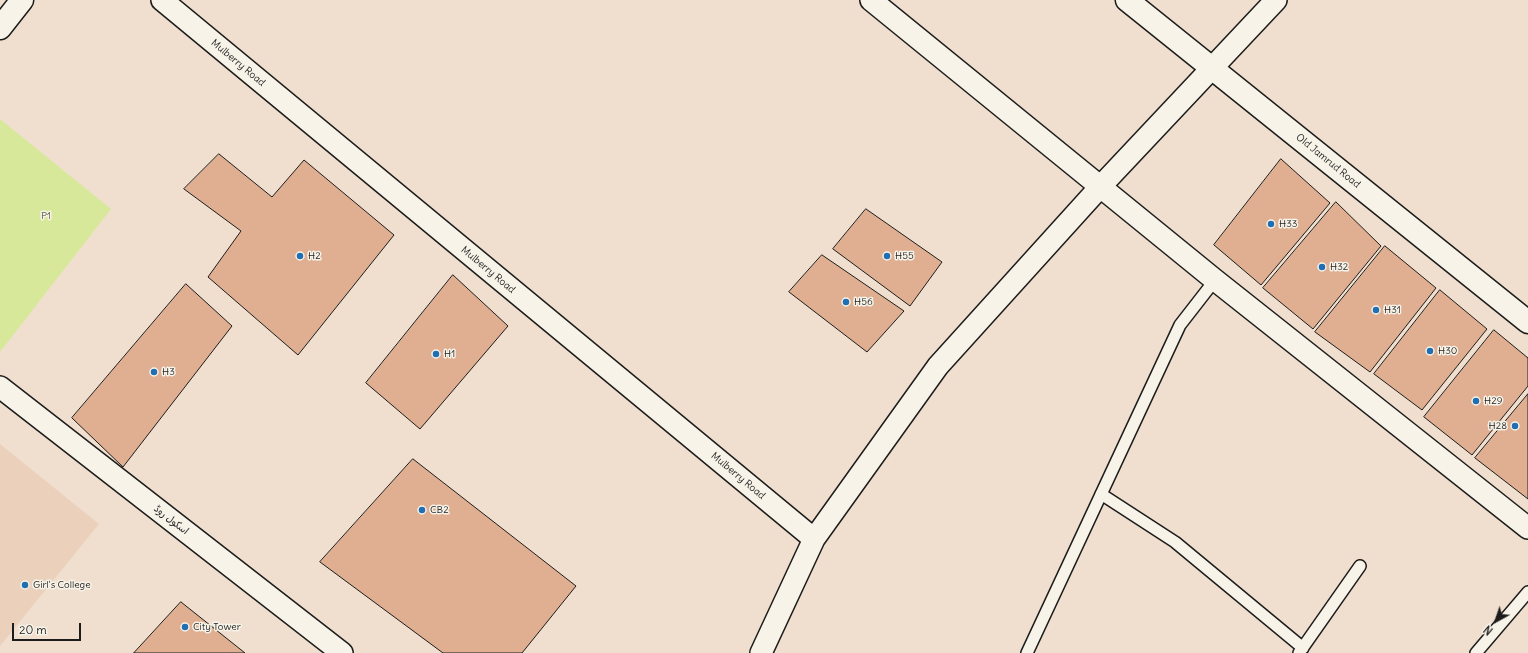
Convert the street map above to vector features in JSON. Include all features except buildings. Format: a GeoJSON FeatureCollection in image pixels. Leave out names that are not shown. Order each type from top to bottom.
{"type":"FeatureCollection","features":[{"type":"Feature","properties":{"kind":"street"},"geometry":{"type":"LineString","coordinates":[[0,28],[22,0]]}},
{"type":"Feature","properties":{"kind":"street","name":"Mulberry Road"},"geometry":{"type":"LineString","coordinates":[[162,0],[814,539]]}},
{"type":"Feature","properties":{"kind":"street"},"geometry":{"type":"LineString","coordinates":[[871,0],[1214,280],[1528,528]]}},
{"type":"Feature","properties":{"kind":"street","name":"Old Jamrud Road"},"geometry":{"type":"LineString","coordinates":[[1127,0],[1528,322]]}},
{"type":"Feature","properties":{"kind":"street"},"geometry":{"type":"LineString","coordinates":[[761,653],[814,539],[938,366],[1100,187],[1276,0]]}},
{"type":"Feature","properties":{"kind":"street","name":"اسکول روڈ"},"geometry":{"type":"LineString","coordinates":[[0,387],[342,653]]}},
{"type":"Feature","properties":{"kind":"lane"},"geometry":{"type":"LineString","coordinates":[[1027,653],[1180,325],[1214,280]]}},
{"type":"Feature","properties":{"kind":"lane"},"geometry":{"type":"LineString","coordinates":[[1101,494],[1175,542],[1301,651],[1360,566]]}},
{"type":"Feature","properties":{"kind":"lane"},"geometry":{"type":"LineString","coordinates":[[1476,653],[1528,592]]}},
{"type":"Feature","properties":{"kind":"shaded area","name":"Girl's College"},"geometry":{"type":"Polygon","coordinates":[[[0,444],[99,524],[0,646],[0,444]]]}},
{"type":"Feature","properties":{"kind":"green space","name":"P1"},"geometry":{"type":"Polygon","coordinates":[[[0,119],[111,209],[0,352],[0,119]]]}},
{"type":"Feature","properties":{"kind":"place","name":"H33"},"geometry":{"type":"Point","coordinates":[1271,224]}},
{"type":"Feature","properties":{"kind":"place","name":"H2"},"geometry":{"type":"Point","coordinates":[300,256]}},
{"type":"Feature","properties":{"kind":"place","name":"H55"},"geometry":{"type":"Point","coordinates":[887,256]}},
{"type":"Feature","properties":{"kind":"place","name":"H32"},"geometry":{"type":"Point","coordinates":[1322,267]}},
{"type":"Feature","properties":{"kind":"place","name":"H56"},"geometry":{"type":"Point","coordinates":[846,302]}},
{"type":"Feature","properties":{"kind":"place","name":"H31"},"geometry":{"type":"Point","coordinates":[1376,310]}},
{"type":"Feature","properties":{"kind":"place","name":"H30"},"geometry":{"type":"Point","coordinates":[1430,351]}},
{"type":"Feature","properties":{"kind":"place","name":"H1"},"geometry":{"type":"Point","coordinates":[436,354]}},
{"type":"Feature","properties":{"kind":"place","name":"H3"},"geometry":{"type":"Point","coordinates":[154,372]}},
{"type":"Feature","properties":{"kind":"place","name":"H29"},"geometry":{"type":"Point","coordinates":[1476,401]}},
{"type":"Feature","properties":{"kind":"place","name":"H28"},"geometry":{"type":"Point","coordinates":[1515,426]}},
{"type":"Feature","properties":{"kind":"place","name":"CB2"},"geometry":{"type":"Point","coordinates":[422,510]}},
{"type":"Feature","properties":{"kind":"place","name":"Girl's College"},"geometry":{"type":"Point","coordinates":[25,585]}},
{"type":"Feature","properties":{"kind":"place","name":"City Tower"},"geometry":{"type":"Point","coordinates":[185,627]}}]}
